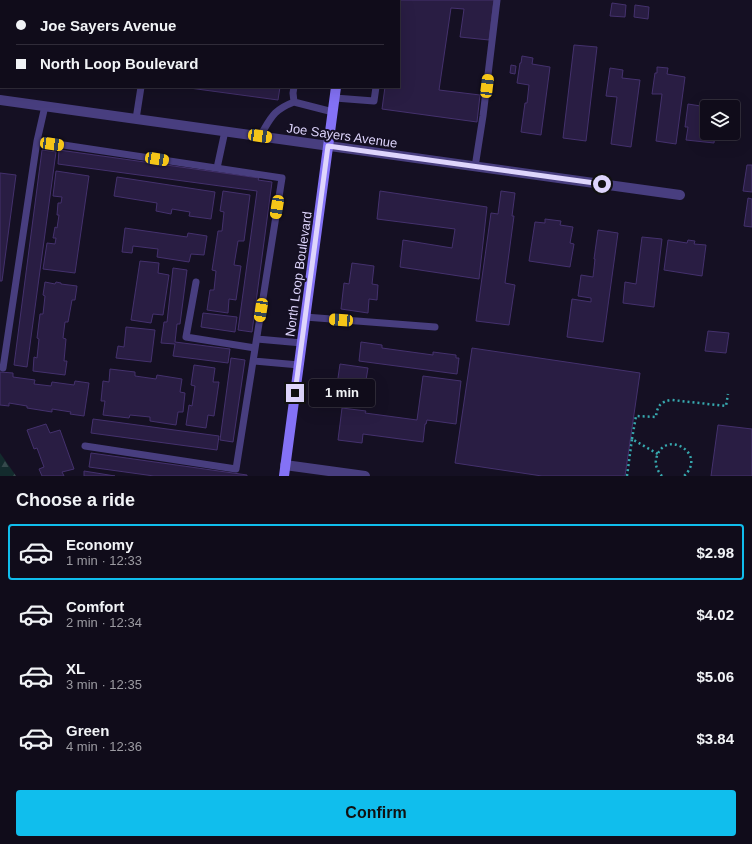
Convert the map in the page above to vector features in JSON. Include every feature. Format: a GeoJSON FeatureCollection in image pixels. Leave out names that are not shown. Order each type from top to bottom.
{"type":"FeatureCollection","features":[{"type":"Feature","properties":{"kind":"street","name":"North Loop Boulevard"},"geometry":{"type":"LineString","coordinates":[[284,476],[336,88]]}},
{"type":"Feature","properties":{"kind":"street","name":"Joe Sayers Avenue"},"geometry":{"type":"LineString","coordinates":[[0,100],[680,196]]}},
{"type":"Feature","properties":{"kind":"street"},"geometry":{"type":"LineString","coordinates":[[285,465],[365,476]]}},
{"type":"Feature","properties":{"kind":"lane"},"geometry":{"type":"LineString","coordinates":[[475,167],[483,116],[497,0]]}},
{"type":"Feature","properties":{"kind":"lane"},"geometry":{"type":"LineString","coordinates":[[136,119],[141,88]]}},
{"type":"Feature","properties":{"kind":"lane"},"geometry":{"type":"LineString","coordinates":[[294,88],[294,102]]}},
{"type":"Feature","properties":{"kind":"lane"},"geometry":{"type":"LineString","coordinates":[[335,98],[374,101],[376,88]]}},
{"type":"Feature","properties":{"kind":"lane"},"geometry":{"type":"LineString","coordinates":[[260,136],[273,114],[283,106],[294,102],[333,112]]}},
{"type":"Feature","properties":{"kind":"lane"},"geometry":{"type":"LineString","coordinates":[[3,368],[36,141],[45,106]]}},
{"type":"Feature","properties":{"kind":"lane"},"geometry":{"type":"LineString","coordinates":[[217,168],[225,131]]}},
{"type":"Feature","properties":{"kind":"lane"},"geometry":{"type":"LineString","coordinates":[[36,141],[282,178],[236,469],[85,446]]}},
{"type":"Feature","properties":{"kind":"lane"},"geometry":{"type":"LineString","coordinates":[[196,282],[186,337],[255,348]]}},
{"type":"Feature","properties":{"kind":"lane"},"geometry":{"type":"LineString","coordinates":[[305,317],[435,327]]}},
{"type":"Feature","properties":{"kind":"lane"},"geometry":{"type":"LineString","coordinates":[[257,339],[302,343]]}},
{"type":"Feature","properties":{"kind":"lane"},"geometry":{"type":"LineString","coordinates":[[253,361],[299,365]]}},
{"type":"Feature","properties":{"kind":"path"},"geometry":{"type":"LineString","coordinates":[[627,476],[636,416],[656,417],[657,409],[660,404],[672,400],[726,406],[728,394]]}},
{"type":"Feature","properties":{"kind":"path"},"geometry":{"type":"LineString","coordinates":[[632,439],[658,454]]}},
{"type":"Feature","properties":{"kind":"path"},"geometry":{"type":"LineString","coordinates":[[662,476],[656,466],[656,460],[658,454],[665,446],[671,444],[682,447],[689,455],[691,466],[689,471],[684,476]]}},
{"type":"Feature","properties":{"kind":"green space"},"geometry":{"type":"Polygon","coordinates":[[[0,453],[16,476],[0,476],[0,453]]]}},
{"type":"Feature","properties":{"kind":"building"},"geometry":{"type":"Polygon","coordinates":[[[400,0],[494,0],[489,40],[460,37],[464,9],[451,8],[439,90],[480,95],[477,122],[382,109],[385,88],[400,88],[400,0]]]}},
{"type":"Feature","properties":{"kind":"building"},"geometry":{"type":"Polygon","coordinates":[[[612,3],[626,5],[625,17],[610,16],[612,3]]]}},
{"type":"Feature","properties":{"kind":"building"},"geometry":{"type":"Polygon","coordinates":[[[635,5],[649,7],[648,19],[634,17],[635,5]]]}},
{"type":"Feature","properties":{"kind":"building"},"geometry":{"type":"Polygon","coordinates":[[[574,45],[597,47],[586,141],[563,138],[574,45]]]}},
{"type":"Feature","properties":{"kind":"building"},"geometry":{"type":"Polygon","coordinates":[[[522,56],[533,58],[532,64],[550,67],[541,135],[521,132],[529,85],[517,83],[522,56]]]}},
{"type":"Feature","properties":{"kind":"building"},"geometry":{"type":"Polygon","coordinates":[[[511,65],[516,66],[515,74],[510,73],[511,65]]]}},
{"type":"Feature","properties":{"kind":"building"},"geometry":{"type":"Polygon","coordinates":[[[657,67],[668,68],[667,74],[685,77],[676,144],[656,141],[662,94],[652,94],[657,67]]]}},
{"type":"Feature","properties":{"kind":"building"},"geometry":{"type":"Polygon","coordinates":[[[610,68],[623,70],[622,78],[640,80],[631,147],[611,144],[617,97],[606,96],[610,68]]]}},
{"type":"Feature","properties":{"kind":"building"},"geometry":{"type":"Polygon","coordinates":[[[189,88],[280,88],[278,100],[189,88]]]}},
{"type":"Feature","properties":{"kind":"building"},"geometry":{"type":"Polygon","coordinates":[[[688,104],[700,106],[700,140],[714,140],[714,143],[686,140],[688,127],[685,127],[688,104]]]}},
{"type":"Feature","properties":{"kind":"building"},"geometry":{"type":"Polygon","coordinates":[[[42,150],[56,152],[27,367],[14,365],[42,150]]]}},
{"type":"Feature","properties":{"kind":"building"},"geometry":{"type":"Polygon","coordinates":[[[59,150],[259,178],[258,180],[272,182],[252,332],[238,330],[257,191],[58,164],[59,150]]]}},
{"type":"Feature","properties":{"kind":"building"},"geometry":{"type":"Polygon","coordinates":[[[747,165],[752,165],[752,192],[743,191],[747,165]]]}},
{"type":"Feature","properties":{"kind":"building"},"geometry":{"type":"Polygon","coordinates":[[[56,171],[89,176],[75,273],[43,269],[47,243],[55,244],[56,238],[53,238],[55,227],[57,228],[59,215],[57,215],[58,203],[61,203],[62,197],[53,196],[56,171]]]}},
{"type":"Feature","properties":{"kind":"building"},"geometry":{"type":"Polygon","coordinates":[[[0,173],[16,175],[2,281],[0,281],[0,173]]]}},
{"type":"Feature","properties":{"kind":"building"},"geometry":{"type":"Polygon","coordinates":[[[117,177],[215,192],[211,219],[189,216],[190,212],[172,209],[171,214],[156,211],[157,203],[114,196],[117,177]]]}},
{"type":"Feature","properties":{"kind":"building"},"geometry":{"type":"Polygon","coordinates":[[[223,191],[250,195],[244,241],[238,241],[234,265],[241,266],[236,300],[229,299],[228,313],[207,310],[210,290],[214,290],[216,271],[212,270],[218,231],[222,231],[224,212],[220,211],[223,191]]]}},
{"type":"Feature","properties":{"kind":"building"},"geometry":{"type":"Polygon","coordinates":[[[380,191],[487,207],[479,279],[400,267],[403,240],[452,248],[455,229],[377,219],[380,191]]]}},
{"type":"Feature","properties":{"kind":"building"},"geometry":{"type":"Polygon","coordinates":[[[501,191],[515,193],[512,216],[514,216],[505,283],[515,285],[509,325],[476,321],[491,213],[498,214],[501,191]]]}},
{"type":"Feature","properties":{"kind":"building"},"geometry":{"type":"Polygon","coordinates":[[[748,198],[752,199],[752,227],[744,226],[748,198]]]}},
{"type":"Feature","properties":{"kind":"building"},"geometry":{"type":"Polygon","coordinates":[[[545,219],[561,221],[560,225],[573,227],[570,243],[574,244],[570,267],[529,261],[535,222],[545,223],[545,219]]]}},
{"type":"Feature","properties":{"kind":"building"},"geometry":{"type":"Polygon","coordinates":[[[125,228],[187,237],[188,233],[207,236],[204,255],[191,254],[189,262],[157,257],[158,249],[133,246],[132,253],[122,252],[125,228]]]}},
{"type":"Feature","properties":{"kind":"building"},"geometry":{"type":"Polygon","coordinates":[[[598,230],[618,233],[603,342],[567,337],[572,299],[591,302],[591,298],[578,296],[581,275],[593,277],[598,230]]]}},
{"type":"Feature","properties":{"kind":"building"},"geometry":{"type":"Polygon","coordinates":[[[642,237],[662,239],[654,307],[623,303],[625,282],[636,284],[642,237]]]}},
{"type":"Feature","properties":{"kind":"building"},"geometry":{"type":"Polygon","coordinates":[[[668,240],[687,243],[688,240],[695,241],[694,244],[706,245],[702,276],[664,270],[668,240]]]}},
{"type":"Feature","properties":{"kind":"building"},"geometry":{"type":"Polygon","coordinates":[[[140,261],[159,263],[158,273],[169,275],[163,315],[153,314],[151,323],[131,320],[140,261]]]}},
{"type":"Feature","properties":{"kind":"building"},"geometry":{"type":"Polygon","coordinates":[[[352,263],[374,266],[372,284],[378,285],[377,300],[369,299],[368,313],[341,309],[344,283],[349,284],[352,263]]]}},
{"type":"Feature","properties":{"kind":"building"},"geometry":{"type":"Polygon","coordinates":[[[173,268],[187,270],[180,324],[177,324],[175,342],[230,349],[228,363],[173,356],[175,344],[161,343],[164,322],[167,322],[173,268]]]}},
{"type":"Feature","properties":{"kind":"building"},"geometry":{"type":"Polygon","coordinates":[[[45,282],[55,284],[56,282],[77,286],[75,300],[72,300],[68,322],[65,322],[63,338],[66,339],[64,361],[67,361],[65,375],[33,371],[34,357],[37,358],[39,339],[37,338],[40,314],[43,314],[45,282]]]}},
{"type":"Feature","properties":{"kind":"building"},"geometry":{"type":"Polygon","coordinates":[[[203,313],[237,317],[235,332],[201,327],[203,313]]]}},
{"type":"Feature","properties":{"kind":"building"},"geometry":{"type":"Polygon","coordinates":[[[126,327],[155,330],[151,362],[116,358],[118,346],[124,347],[126,327]]]}},
{"type":"Feature","properties":{"kind":"building"},"geometry":{"type":"Polygon","coordinates":[[[708,331],[729,333],[726,353],[705,351],[708,331]]]}},
{"type":"Feature","properties":{"kind":"building"},"geometry":{"type":"Polygon","coordinates":[[[361,342],[382,345],[382,348],[433,355],[433,352],[456,355],[456,358],[459,358],[457,374],[359,361],[361,342]]]}},
{"type":"Feature","properties":{"kind":"building"},"geometry":{"type":"Polygon","coordinates":[[[472,348],[640,373],[625,476],[542,476],[455,463],[472,348]]]}},
{"type":"Feature","properties":{"kind":"building"},"geometry":{"type":"Polygon","coordinates":[[[231,358],[245,360],[233,442],[220,440],[231,358]]]}},
{"type":"Feature","properties":{"kind":"building"},"geometry":{"type":"Polygon","coordinates":[[[340,364],[368,368],[366,380],[369,381],[369,385],[366,384],[365,391],[360,390],[359,403],[335,399],[340,364]]]}},
{"type":"Feature","properties":{"kind":"building"},"geometry":{"type":"Polygon","coordinates":[[[194,365],[215,368],[213,382],[219,382],[214,416],[208,415],[206,428],[186,425],[189,405],[192,406],[195,386],[191,385],[194,365]]]}},
{"type":"Feature","properties":{"kind":"building"},"geometry":{"type":"Polygon","coordinates":[[[110,369],[135,372],[135,376],[156,379],[157,375],[182,379],[180,392],[185,393],[183,412],[178,412],[176,425],[150,421],[150,417],[130,415],[129,418],[103,415],[105,401],[101,401],[103,381],[109,382],[110,369]]]}},
{"type":"Feature","properties":{"kind":"building"},"geometry":{"type":"Polygon","coordinates":[[[0,372],[13,373],[13,377],[35,380],[34,384],[51,386],[52,382],[74,385],[75,381],[89,383],[84,416],[52,409],[52,412],[27,408],[27,406],[9,403],[9,406],[0,405],[0,372]]]}},
{"type":"Feature","properties":{"kind":"building"},"geometry":{"type":"Polygon","coordinates":[[[423,376],[461,381],[456,424],[427,420],[425,424],[423,442],[363,434],[362,443],[338,440],[342,408],[366,411],[365,413],[417,420],[423,376]]]}},
{"type":"Feature","properties":{"kind":"building"},"geometry":{"type":"Polygon","coordinates":[[[93,419],[219,436],[217,450],[91,433],[93,419]]]}},
{"type":"Feature","properties":{"kind":"building"},"geometry":{"type":"Polygon","coordinates":[[[46,424],[50,433],[60,430],[74,469],[62,472],[64,476],[42,476],[39,469],[44,467],[37,448],[34,449],[27,430],[46,424]]]}},
{"type":"Feature","properties":{"kind":"building"},"geometry":{"type":"Polygon","coordinates":[[[718,425],[752,429],[752,476],[711,476],[718,425]]]}},
{"type":"Feature","properties":{"kind":"building"},"geometry":{"type":"Polygon","coordinates":[[[91,453],[247,476],[154,476],[89,467],[91,453]]]}},
{"type":"Feature","properties":{"kind":"building"},"geometry":{"type":"Polygon","coordinates":[[[84,471],[115,476],[84,476],[84,471]]]}},
{"type":"Feature","properties":{"kind":"route"},"geometry":{"type":"LineString","coordinates":[[295,393],[328,146],[602,184]]}}]}
